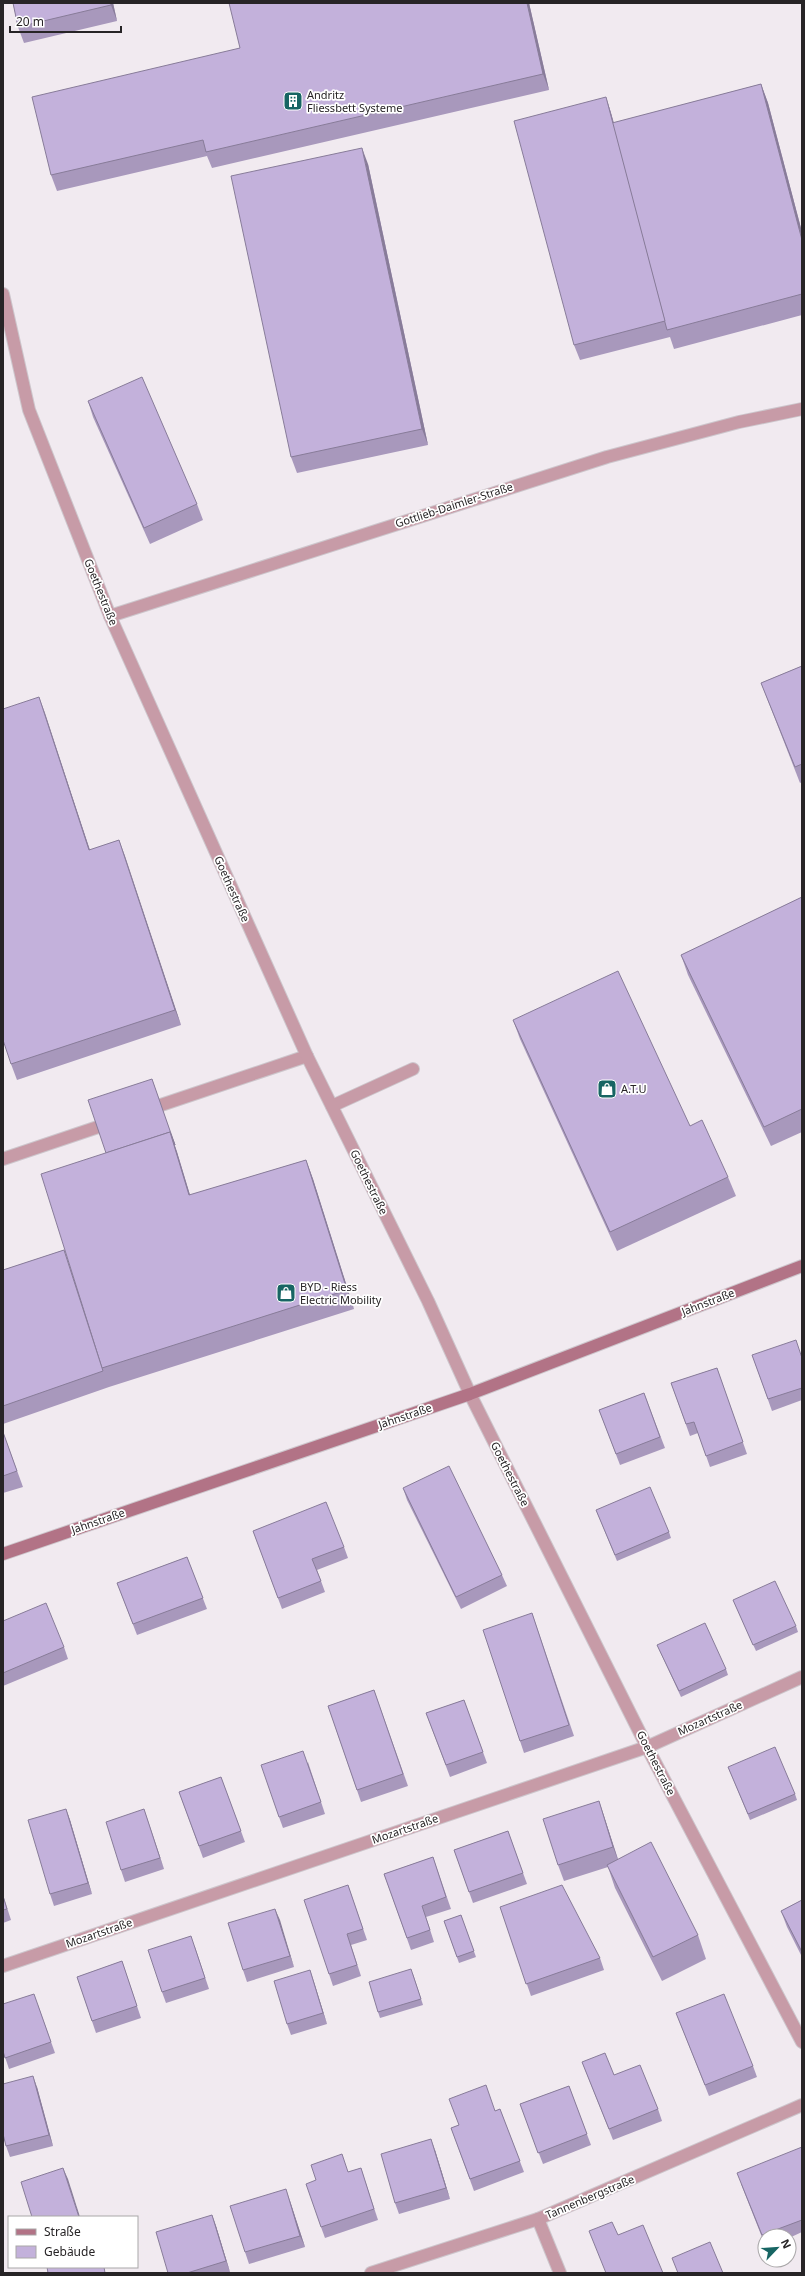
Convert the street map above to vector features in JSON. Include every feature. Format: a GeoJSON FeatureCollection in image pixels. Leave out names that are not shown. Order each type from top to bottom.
{"type":"FeatureCollection","features":[{"type":"Feature","properties":{"kind":"main road","name":"Jahnstraße"},"geometry":{"type":"LineString","coordinates":[[3,1554],[470,1394],[802,1266]]}},
{"type":"Feature","properties":{"kind":"street","name":"Goethestraße"},"geometry":{"type":"LineString","coordinates":[[3,294],[4,311],[29,410],[110,616],[307,1056],[448,1343],[470,1394],[647,1747],[802,2042]]}},
{"type":"Feature","properties":{"kind":"street","name":"Gottlieb-Daimler-Straße"},"geometry":{"type":"LineString","coordinates":[[110,616],[607,457],[738,422],[802,409]]}},
{"type":"Feature","properties":{"kind":"street"},"geometry":{"type":"LineString","coordinates":[[161,1105],[307,1056]]}},
{"type":"Feature","properties":{"kind":"street"},"geometry":{"type":"LineString","coordinates":[[332,1106],[413,1069]]}},
{"type":"Feature","properties":{"kind":"street"},"geometry":{"type":"LineString","coordinates":[[3,1159],[98,1127]]}},
{"type":"Feature","properties":{"kind":"street","name":"Mozartstraße"},"geometry":{"type":"LineString","coordinates":[[3,1966],[647,1747],[802,1677]]}},
{"type":"Feature","properties":{"kind":"street","name":"Tannenbergstraße"},"geometry":{"type":"LineString","coordinates":[[371,2273],[538,2219],[802,2105]]}},
{"type":"Feature","properties":{"kind":"street"},"geometry":{"type":"LineString","coordinates":[[538,2219],[560,2273]]}},
{"type":"Feature","properties":{"kind":"building"},"geometry":{"type":"Polygon","coordinates":[[[13,3],[111,3],[111,5],[18,27],[13,3]]]}},
{"type":"Feature","properties":{"kind":"building","name":"Andritz Fliessbett Systeme"},"geometry":{"type":"Polygon","coordinates":[[[229,3],[527,3],[543,74],[206,152],[203,140],[51,175],[32,97],[240,48],[229,3]]]}},
{"type":"Feature","properties":{"kind":"building"},"geometry":{"type":"Polygon","coordinates":[[[761,84],[802,240],[802,294],[667,330],[612,123],[761,84]]]}},
{"type":"Feature","properties":{"kind":"building"},"geometry":{"type":"Polygon","coordinates":[[[606,97],[665,321],[574,345],[514,121],[606,97]]]}},
{"type":"Feature","properties":{"kind":"building"},"geometry":{"type":"Polygon","coordinates":[[[362,148],[422,429],[291,457],[231,176],[362,148]]]}},
{"type":"Feature","properties":{"kind":"building"},"geometry":{"type":"Polygon","coordinates":[[[142,377],[197,504],[144,528],[88,401],[142,377]]]}},
{"type":"Feature","properties":{"kind":"building"},"geometry":{"type":"Polygon","coordinates":[[[802,666],[802,764],[795,767],[761,683],[802,666]]]}},
{"type":"Feature","properties":{"kind":"building"},"geometry":{"type":"Polygon","coordinates":[[[39,697],[89,850],[119,840],[175,1010],[11,1064],[3,1040],[3,709],[39,697]]]}},
{"type":"Feature","properties":{"kind":"building"},"geometry":{"type":"Polygon","coordinates":[[[802,897],[802,1109],[764,1127],[681,955],[802,897]]]}},
{"type":"Feature","properties":{"kind":"building","name":"A.T.U"},"geometry":{"type":"Polygon","coordinates":[[[618,971],[690,1126],[702,1120],[728,1177],[610,1232],[513,1020],[618,971]]]}},
{"type":"Feature","properties":{"kind":"building"},"geometry":{"type":"Polygon","coordinates":[[[152,1079],[175,1145],[170,1132],[106,1153],[88,1100],[152,1079]]]}},
{"type":"Feature","properties":{"kind":"building"},"geometry":{"type":"Polygon","coordinates":[[[170,1132],[189,1195],[306,1160],[347,1290],[102,1368],[41,1174],[170,1132]]]}},
{"type":"Feature","properties":{"kind":"building"},"geometry":{"type":"Polygon","coordinates":[[[64,1250],[103,1371],[3,1406],[3,1270],[64,1250]]]}},
{"type":"Feature","properties":{"kind":"building"},"geometry":{"type":"Polygon","coordinates":[[[796,1340],[802,1358],[802,1388],[768,1399],[752,1355],[796,1340]]]}},
{"type":"Feature","properties":{"kind":"building"},"geometry":{"type":"Polygon","coordinates":[[[717,1368],[743,1442],[706,1456],[694,1422],[686,1424],[671,1383],[717,1368]]]}},
{"type":"Feature","properties":{"kind":"building"},"geometry":{"type":"Polygon","coordinates":[[[644,1393],[660,1437],[616,1454],[599,1410],[644,1393]]]}},
{"type":"Feature","properties":{"kind":"building"},"geometry":{"type":"Polygon","coordinates":[[[3,1432],[17,1471],[3,1476],[3,1432]]]}},
{"type":"Feature","properties":{"kind":"building"},"geometry":{"type":"Polygon","coordinates":[[[449,1466],[502,1575],[456,1597],[403,1488],[449,1466]]]}},
{"type":"Feature","properties":{"kind":"building"},"geometry":{"type":"Polygon","coordinates":[[[650,1487],[669,1532],[615,1555],[596,1510],[650,1487]]]}},
{"type":"Feature","properties":{"kind":"building"},"geometry":{"type":"Polygon","coordinates":[[[326,1502],[344,1547],[312,1559],[321,1581],[278,1598],[253,1531],[326,1502]]]}},
{"type":"Feature","properties":{"kind":"building"},"geometry":{"type":"Polygon","coordinates":[[[187,1557],[203,1598],[133,1624],[117,1583],[187,1557]]]}},
{"type":"Feature","properties":{"kind":"building"},"geometry":{"type":"Polygon","coordinates":[[[775,1581],[796,1626],[753,1645],[733,1600],[775,1581]]]}},
{"type":"Feature","properties":{"kind":"building"},"geometry":{"type":"Polygon","coordinates":[[[46,1603],[64,1647],[3,1673],[3,1621],[46,1603]]]}},
{"type":"Feature","properties":{"kind":"building"},"geometry":{"type":"Polygon","coordinates":[[[532,1613],[569,1725],[520,1741],[483,1630],[532,1613]]]}},
{"type":"Feature","properties":{"kind":"building"},"geometry":{"type":"Polygon","coordinates":[[[705,1623],[726,1669],[679,1691],[657,1645],[705,1623]]]}},
{"type":"Feature","properties":{"kind":"building"},"geometry":{"type":"Polygon","coordinates":[[[374,1690],[403,1774],[357,1790],[328,1706],[374,1690]]]}},
{"type":"Feature","properties":{"kind":"building"},"geometry":{"type":"Polygon","coordinates":[[[464,1700],[483,1752],[446,1765],[426,1713],[464,1700]]]}},
{"type":"Feature","properties":{"kind":"building"},"geometry":{"type":"Polygon","coordinates":[[[775,1747],[795,1794],[748,1814],[728,1767],[775,1747]]]}},
{"type":"Feature","properties":{"kind":"building"},"geometry":{"type":"Polygon","coordinates":[[[303,1751],[321,1802],[279,1817],[261,1765],[303,1751]]]}},
{"type":"Feature","properties":{"kind":"building"},"geometry":{"type":"Polygon","coordinates":[[[221,1777],[241,1831],[199,1846],[179,1792],[221,1777]]]}},
{"type":"Feature","properties":{"kind":"building"},"geometry":{"type":"Polygon","coordinates":[[[599,1801],[613,1847],[558,1865],[543,1819],[599,1801]]]}},
{"type":"Feature","properties":{"kind":"building"},"geometry":{"type":"Polygon","coordinates":[[[66,1809],[88,1883],[50,1894],[28,1820],[66,1809]]]}},
{"type":"Feature","properties":{"kind":"building"},"geometry":{"type":"Polygon","coordinates":[[[144,1809],[160,1858],[121,1870],[106,1822],[144,1809]]]}},
{"type":"Feature","properties":{"kind":"building"},"geometry":{"type":"Polygon","coordinates":[[[508,1831],[523,1873],[469,1892],[454,1850],[508,1831]]]}},
{"type":"Feature","properties":{"kind":"building"},"geometry":{"type":"Polygon","coordinates":[[[651,1842],[698,1935],[653,1957],[607,1865],[651,1842]]]}},
{"type":"Feature","properties":{"kind":"building"},"geometry":{"type":"Polygon","coordinates":[[[433,1857],[446,1897],[422,1906],[430,1930],[407,1938],[384,1874],[433,1857]]]}},
{"type":"Feature","properties":{"kind":"building"},"geometry":{"type":"Polygon","coordinates":[[[348,1885],[363,1929],[347,1934],[357,1965],[329,1974],[304,1900],[348,1885]]]}},
{"type":"Feature","properties":{"kind":"building"},"geometry":{"type":"Polygon","coordinates":[[[562,1885],[600,1958],[526,1984],[500,1907],[562,1885]]]}},
{"type":"Feature","properties":{"kind":"building"},"geometry":{"type":"Polygon","coordinates":[[[3,1896],[7,1909],[3,1910],[3,1896]]]}},
{"type":"Feature","properties":{"kind":"building"},"geometry":{"type":"Polygon","coordinates":[[[802,1900],[802,1952],[781,1911],[802,1900]]]}},
{"type":"Feature","properties":{"kind":"building"},"geometry":{"type":"Polygon","coordinates":[[[275,1909],[290,1956],[243,1970],[228,1923],[275,1909]]]}},
{"type":"Feature","properties":{"kind":"building"},"geometry":{"type":"Polygon","coordinates":[[[461,1915],[474,1951],[457,1957],[444,1921],[461,1915]]]}},
{"type":"Feature","properties":{"kind":"building"},"geometry":{"type":"Polygon","coordinates":[[[191,1936],[205,1978],[162,1992],[148,1950],[191,1936]]]}},
{"type":"Feature","properties":{"kind":"building"},"geometry":{"type":"Polygon","coordinates":[[[122,1961],[137,2006],[92,2021],[77,1977],[122,1961]]]}},
{"type":"Feature","properties":{"kind":"building"},"geometry":{"type":"Polygon","coordinates":[[[411,1969],[421,1999],[378,2012],[369,1982],[411,1969]]]}},
{"type":"Feature","properties":{"kind":"building"},"geometry":{"type":"Polygon","coordinates":[[[310,1970],[323,2013],[287,2024],[274,1981],[310,1970]]]}},
{"type":"Feature","properties":{"kind":"building"},"geometry":{"type":"Polygon","coordinates":[[[34,1994],[51,2042],[5,2058],[3,2051],[3,2004],[34,1994]]]}},
{"type":"Feature","properties":{"kind":"building"},"geometry":{"type":"Polygon","coordinates":[[[724,1994],[753,2066],[705,2085],[676,2013],[724,1994]]]}},
{"type":"Feature","properties":{"kind":"building"},"geometry":{"type":"Polygon","coordinates":[[[605,2053],[614,2075],[640,2065],[658,2109],[609,2129],[582,2062],[605,2053]]]}},
{"type":"Feature","properties":{"kind":"building"},"geometry":{"type":"Polygon","coordinates":[[[33,2076],[49,2135],[6,2146],[3,2134],[3,2084],[33,2076]]]}},
{"type":"Feature","properties":{"kind":"building"},"geometry":{"type":"Polygon","coordinates":[[[486,2085],[495,2111],[500,2109],[520,2161],[470,2179],[451,2128],[459,2125],[449,2099],[486,2085]]]}},
{"type":"Feature","properties":{"kind":"building"},"geometry":{"type":"Polygon","coordinates":[[[569,2086],[587,2134],[538,2153],[520,2104],[569,2086]]]}},
{"type":"Feature","properties":{"kind":"building"},"geometry":{"type":"Polygon","coordinates":[[[431,2139],[446,2188],[395,2203],[381,2154],[431,2139]]]}},
{"type":"Feature","properties":{"kind":"building"},"geometry":{"type":"Polygon","coordinates":[[[802,2147],[802,2220],[781,2228],[759,2228],[737,2173],[802,2147]]]}},
{"type":"Feature","properties":{"kind":"building"},"geometry":{"type":"Polygon","coordinates":[[[342,2154],[348,2172],[361,2168],[374,2209],[321,2227],[306,2184],[316,2180],[311,2165],[342,2154]]]}},
{"type":"Feature","properties":{"kind":"building"},"geometry":{"type":"Polygon","coordinates":[[[63,2168],[79,2216],[32,2216],[21,2182],[63,2168]]]}},
{"type":"Feature","properties":{"kind":"building"},"geometry":{"type":"Polygon","coordinates":[[[286,2189],[300,2236],[245,2252],[230,2206],[286,2189]]]}},
{"type":"Feature","properties":{"kind":"building"},"geometry":{"type":"Polygon","coordinates":[[[212,2215],[226,2261],[187,2273],[168,2273],[156,2232],[212,2215]]]}},
{"type":"Feature","properties":{"kind":"building"},"geometry":{"type":"Polygon","coordinates":[[[612,2222],[618,2235],[643,2225],[663,2273],[606,2273],[589,2231],[612,2222]]]}},
{"type":"Feature","properties":{"kind":"building"},"geometry":{"type":"Polygon","coordinates":[[[710,2242],[723,2273],[678,2273],[672,2258],[710,2242]]]}},
{"type":"Feature","properties":{"kind":"building"},"geometry":{"type":"Polygon","coordinates":[[[47,2268],[104,2268],[105,2273],[48,2273],[47,2268]]]}},
{"type":"Feature","properties":{"kind":"place","name":"Andritz Fliessbett Systeme"},"geometry":{"type":"Point","coordinates":[293,101]}},
{"type":"Feature","properties":{"kind":"place","name":"A.T.U"},"geometry":{"type":"Point","coordinates":[607,1089]}},
{"type":"Feature","properties":{"kind":"place","name":"BYD - Riess Electric Mobility"},"geometry":{"type":"Point","coordinates":[286,1293]}}]}
